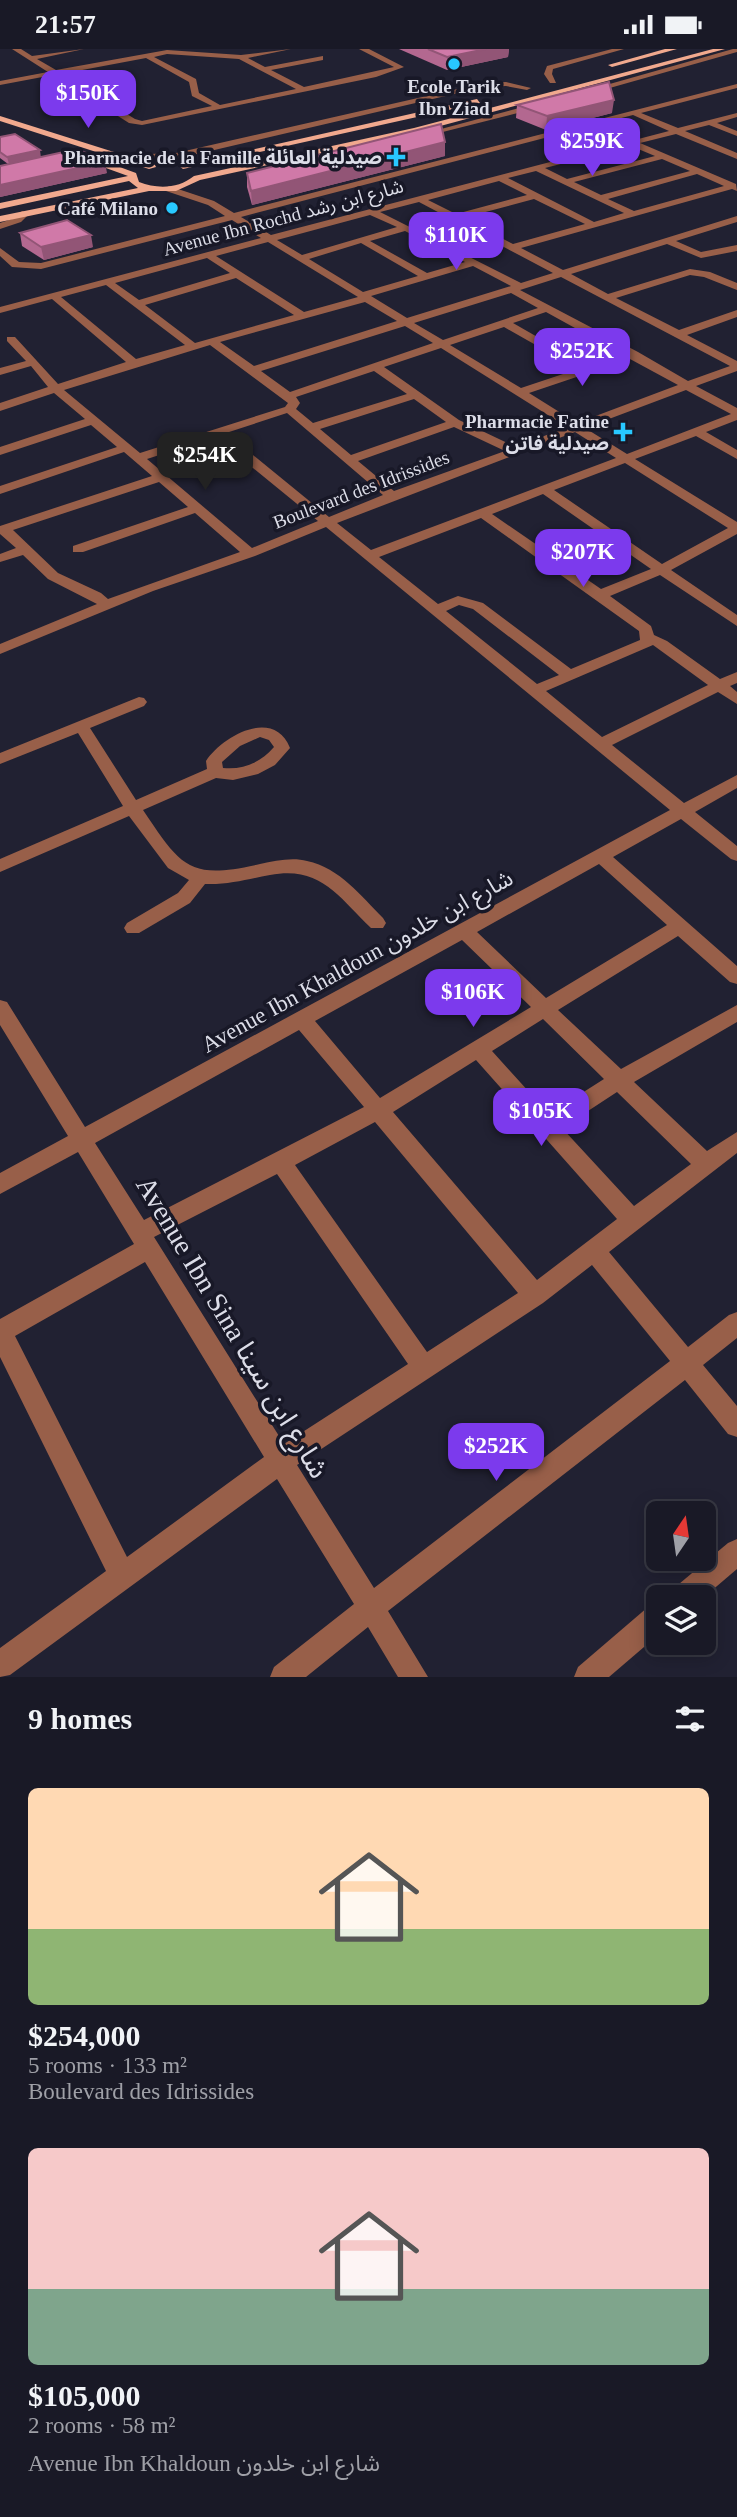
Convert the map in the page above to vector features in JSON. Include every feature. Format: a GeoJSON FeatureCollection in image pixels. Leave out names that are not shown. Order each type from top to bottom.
{"type":"FeatureCollection","features":[{"type":"Feature","properties":{"kind":"main road"},"geometry":{"type":"LineString","coordinates":[[599,69],[673,49]]}},
{"type":"Feature","properties":{"kind":"main road"},"geometry":{"type":"LineString","coordinates":[[115,194],[173,191],[195,180],[415,130],[721,49]]}},
{"type":"Feature","properties":{"kind":"main road"},"geometry":{"type":"LineString","coordinates":[[504,94],[565,78]]}},
{"type":"Feature","properties":{"kind":"main road"},"geometry":{"type":"LineString","coordinates":[[0,118],[152,167],[183,166],[482,99]]}},
{"type":"Feature","properties":{"kind":"main road"},"geometry":{"type":"LineString","coordinates":[[15,123],[132,177],[135,184],[150,189]]}},
{"type":"Feature","properties":{"kind":"main road"},"geometry":{"type":"LineString","coordinates":[[415,130],[425,135]]}},
{"type":"Feature","properties":{"kind":"main road"},"geometry":{"type":"LineString","coordinates":[[229,157],[237,141]]}},
{"type":"Feature","properties":{"kind":"main road"},"geometry":{"type":"LineString","coordinates":[[183,166],[196,172],[195,180]]}},
{"type":"Feature","properties":{"kind":"main road"},"geometry":{"type":"LineString","coordinates":[[94,185],[110,167]]}},
{"type":"Feature","properties":{"kind":"main road"},"geometry":{"type":"LineString","coordinates":[[0,206],[132,177],[152,167]]}},
{"type":"Feature","properties":{"kind":"main road"},"geometry":{"type":"LineString","coordinates":[[0,219],[115,194],[150,189],[173,191]]}},
{"type":"Feature","properties":{"kind":"street"},"geometry":{"type":"LineString","coordinates":[[16,49],[139,123],[376,75],[400,67],[363,49]]}},
{"type":"Feature","properties":{"kind":"street"},"geometry":{"type":"LineString","coordinates":[[32,58],[80,49]]}},
{"type":"Feature","properties":{"kind":"street"},"geometry":{"type":"LineString","coordinates":[[0,83],[147,56],[164,50],[241,57],[287,49]]}},
{"type":"Feature","properties":{"kind":"street"},"geometry":{"type":"LineString","coordinates":[[553,81],[548,74],[550,68],[620,49]]}},
{"type":"Feature","properties":{"kind":"street"},"geometry":{"type":"LineString","coordinates":[[256,165],[286,166],[425,135],[737,50]]}},
{"type":"Feature","properties":{"kind":"street"},"geometry":{"type":"LineString","coordinates":[[147,56],[193,81],[195,94],[219,107]]}},
{"type":"Feature","properties":{"kind":"street"},"geometry":{"type":"LineString","coordinates":[[241,57],[302,89]]}},
{"type":"Feature","properties":{"kind":"street"},"geometry":{"type":"LineString","coordinates":[[264,69],[320,58]]}},
{"type":"Feature","properties":{"kind":"street"},"geometry":{"type":"LineString","coordinates":[[122,158],[167,157],[484,85],[506,84],[527,88]]}},
{"type":"Feature","properties":{"kind":"street"},"geometry":{"type":"LineString","coordinates":[[0,251],[5,262],[22,267],[41,266],[737,86]]}},
{"type":"Feature","properties":{"kind":"street"},"geometry":{"type":"LineString","coordinates":[[634,113],[737,156]]}},
{"type":"Feature","properties":{"kind":"street","name":"Avenue Ibn Rochd شارع ابن رشد"},"geometry":{"type":"LineString","coordinates":[[0,310],[737,115]]}},
{"type":"Feature","properties":{"kind":"street"},"geometry":{"type":"LineString","coordinates":[[709,122],[737,134]]}},
{"type":"Feature","properties":{"kind":"street"},"geometry":{"type":"LineString","coordinates":[[632,143],[722,181],[736,184]]}},
{"type":"Feature","properties":{"kind":"street"},"geometry":{"type":"LineString","coordinates":[[67,158],[80,155]]}},
{"type":"Feature","properties":{"kind":"street"},"geometry":{"type":"LineString","coordinates":[[566,182],[664,156]]}},
{"type":"Feature","properties":{"kind":"street"},"geometry":{"type":"LineString","coordinates":[[537,168],[633,214]]}},
{"type":"Feature","properties":{"kind":"street"},"geometry":{"type":"LineString","coordinates":[[601,198],[698,171]]}},
{"type":"Feature","properties":{"kind":"street"},"geometry":{"type":"LineString","coordinates":[[500,179],[593,225]]}},
{"type":"Feature","properties":{"kind":"street"},"geometry":{"type":"LineString","coordinates":[[195,180],[211,203]]}},
{"type":"Feature","properties":{"kind":"street"},"geometry":{"type":"LineString","coordinates":[[514,247],[736,184]]}},
{"type":"Feature","properties":{"kind":"street"},"geometry":{"type":"LineString","coordinates":[[173,191],[211,203],[520,392],[737,529]]}},
{"type":"Feature","properties":{"kind":"street"},"geometry":{"type":"LineString","coordinates":[[457,217],[534,196]]}},
{"type":"Feature","properties":{"kind":"street"},"geometry":{"type":"LineString","coordinates":[[418,198],[737,366]]}},
{"type":"Feature","properties":{"kind":"street"},"geometry":{"type":"LineString","coordinates":[[369,211],[474,264],[548,308],[689,384],[737,414]]}},
{"type":"Feature","properties":{"kind":"street"},"geometry":{"type":"LineString","coordinates":[[0,226],[18,221],[25,213]]}},
{"type":"Feature","properties":{"kind":"street"},"geometry":{"type":"LineString","coordinates":[[252,370],[737,219]]}},
{"type":"Feature","properties":{"kind":"street"},"geometry":{"type":"LineString","coordinates":[[302,258],[406,228]]}},
{"type":"Feature","properties":{"kind":"street"},"geometry":{"type":"LineString","coordinates":[[362,240],[426,277]]}},
{"type":"Feature","properties":{"kind":"street"},"geometry":{"type":"LineString","coordinates":[[668,240],[698,256],[708,257],[734,251]]}},
{"type":"Feature","properties":{"kind":"street"},"geometry":{"type":"LineString","coordinates":[[208,255],[304,317]]}},
{"type":"Feature","properties":{"kind":"street"},"geometry":{"type":"LineString","coordinates":[[0,407],[54,387],[304,317],[474,264]]}},
{"type":"Feature","properties":{"kind":"street"},"geometry":{"type":"LineString","coordinates":[[608,297],[690,272],[712,276],[737,287]]}},
{"type":"Feature","properties":{"kind":"street"},"geometry":{"type":"LineString","coordinates":[[137,304],[238,274]]}},
{"type":"Feature","properties":{"kind":"street"},"geometry":{"type":"LineString","coordinates":[[108,282],[194,347]]}},
{"type":"Feature","properties":{"kind":"street"},"geometry":{"type":"LineString","coordinates":[[54,296],[134,363]]}},
{"type":"Feature","properties":{"kind":"street"},"geometry":{"type":"LineString","coordinates":[[138,458],[217,432],[378,367],[548,308]]}},
{"type":"Feature","properties":{"kind":"street"},"geometry":{"type":"LineString","coordinates":[[678,334],[737,313]]}},
{"type":"Feature","properties":{"kind":"street"},"geometry":{"type":"LineString","coordinates":[[505,323],[586,369]]}},
{"type":"Feature","properties":{"kind":"street"},"geometry":{"type":"LineString","coordinates":[[0,329],[6,340],[33,362],[54,387],[250,553]]}},
{"type":"Feature","properties":{"kind":"street"},"geometry":{"type":"LineString","coordinates":[[214,342],[252,370],[289,403],[310,428],[392,496]]}},
{"type":"Feature","properties":{"kind":"street"},"geometry":{"type":"LineString","coordinates":[[520,392],[634,355]]}},
{"type":"Feature","properties":{"kind":"street"},"geometry":{"type":"LineString","coordinates":[[0,372],[33,362]]}},
{"type":"Feature","properties":{"kind":"street","name":"Boulevard des Idrissides"},"geometry":{"type":"LineString","coordinates":[[0,649],[106,605],[250,553],[392,496],[556,437],[737,366]]}},
{"type":"Feature","properties":{"kind":"street"},"geometry":{"type":"LineString","coordinates":[[378,367],[455,423],[514,451]]}},
{"type":"Feature","properties":{"kind":"street"},"geometry":{"type":"LineString","coordinates":[[310,428],[416,395]]}},
{"type":"Feature","properties":{"kind":"street"},"geometry":{"type":"LineString","coordinates":[[371,555],[546,491],[698,432],[737,414]]}},
{"type":"Feature","properties":{"kind":"street"},"geometry":{"type":"LineString","coordinates":[[0,451],[93,420]]}},
{"type":"Feature","properties":{"kind":"street"},"geometry":{"type":"LineString","coordinates":[[347,460],[455,423]]}},
{"type":"Feature","properties":{"kind":"street"},"geometry":{"type":"LineString","coordinates":[[217,432],[330,521],[737,855]]}},
{"type":"Feature","properties":{"kind":"street"},"geometry":{"type":"LineString","coordinates":[[698,432],[737,455]]}},
{"type":"Feature","properties":{"kind":"street"},"geometry":{"type":"LineString","coordinates":[[0,490],[125,448]]}},
{"type":"Feature","properties":{"kind":"street"},"geometry":{"type":"LineString","coordinates":[[3,530],[162,477]]}},
{"type":"Feature","properties":{"kind":"street"},"geometry":{"type":"LineString","coordinates":[[546,491],[737,622]]}},
{"type":"Feature","properties":{"kind":"street"},"geometry":{"type":"LineString","coordinates":[[78,549],[197,508]]}},
{"type":"Feature","properties":{"kind":"street"},"geometry":{"type":"LineString","coordinates":[[484,514],[600,595],[646,629],[650,638],[737,699]]}},
{"type":"Feature","properties":{"kind":"street"},"geometry":{"type":"LineString","coordinates":[[600,595],[660,570],[737,529]]}},
{"type":"Feature","properties":{"kind":"street"},"geometry":{"type":"LineString","coordinates":[[3,530],[53,576],[96,596],[106,605]]}},
{"type":"Feature","properties":{"kind":"street"},"geometry":{"type":"LineString","coordinates":[[0,558],[26,550]]}},
{"type":"Feature","properties":{"kind":"street"},"geometry":{"type":"LineString","coordinates":[[438,609],[458,600],[478,606],[570,676]]}},
{"type":"Feature","properties":{"kind":"street"},"geometry":{"type":"LineString","coordinates":[[536,690],[644,645],[650,638]]}},
{"type":"Feature","properties":{"kind":"street"},"geometry":{"type":"LineString","coordinates":[[601,744],[737,677]]}},
{"type":"Feature","properties":{"kind":"street"},"geometry":{"type":"LineString","coordinates":[[0,759],[139,702]]}},
{"type":"Feature","properties":{"kind":"street"},"geometry":{"type":"LineString","coordinates":[[81,726],[173,864],[200,878],[216,878],[273,868],[306,868],[321,872],[377,923]]}},
{"type":"Feature","properties":{"kind":"street"},"geometry":{"type":"LineString","coordinates":[[0,866],[215,772]]}},
{"type":"Feature","properties":{"kind":"street","name":"Avenue Ibn Khaldoun شارع ابن خلدون"},"geometry":{"type":"LineString","coordinates":[[0,1184],[737,781]]}},
{"type":"Feature","properties":{"kind":"street"},"geometry":{"type":"LineString","coordinates":[[600,855],[737,977]]}},
{"type":"Feature","properties":{"kind":"street"},"geometry":{"type":"LineString","coordinates":[[133,929],[184,898],[200,878]]}},
{"type":"Feature","properties":{"kind":"street"},"geometry":{"type":"LineString","coordinates":[[122,1575],[0,1332],[145,1240],[378,1109],[681,925]]}},
{"type":"Feature","properties":{"kind":"street"},"geometry":{"type":"LineString","coordinates":[[463,930],[707,1165]]}},
{"type":"Feature","properties":{"kind":"street","name":"Avenue Ibn Sina شارع ابن سينا"},"geometry":{"type":"LineString","coordinates":[[0,1008],[83,1138],[414,1677]]}},
{"type":"Feature","properties":{"kind":"street"},"geometry":{"type":"LineString","coordinates":[[549,1125],[619,1080],[737,1013]]}},
{"type":"Feature","properties":{"kind":"street"},"geometry":{"type":"LineString","coordinates":[[303,1020],[535,1295]]}},
{"type":"Feature","properties":{"kind":"street"},"geometry":{"type":"LineString","coordinates":[[478,1049],[633,1221]]}},
{"type":"Feature","properties":{"kind":"street"},"geometry":{"type":"LineString","coordinates":[[0,1665],[280,1461],[535,1295],[737,1140]]}},
{"type":"Feature","properties":{"kind":"street"},"geometry":{"type":"LineString","coordinates":[[281,1162],[424,1366]]}},
{"type":"Feature","properties":{"kind":"street"},"geometry":{"type":"LineString","coordinates":[[594,1250],[737,1425]]}},
{"type":"Feature","properties":{"kind":"street"},"geometry":{"type":"LineString","coordinates":[[284,1677],[370,1607],[737,1323]]}},
{"type":"Feature","properties":{"kind":"street"},"geometry":{"type":"LineString","coordinates":[[698,1585],[737,1552]]}},
{"type":"Feature","properties":{"kind":"street"},"geometry":{"type":"LineString","coordinates":[[588,1677],[646,1627]]}},
{"type":"Feature","properties":{"kind":"building"},"geometry":{"type":"Polygon","coordinates":[[[428,49],[486,49],[447,57],[428,49]]]}},
{"type":"Feature","properties":{"kind":"building"},"geometry":{"type":"Polygon","coordinates":[[[609,82],[614,100],[547,116],[517,105],[609,82]]]}},
{"type":"Feature","properties":{"kind":"building"},"geometry":{"type":"Polygon","coordinates":[[[441,124],[445,142],[251,191],[247,173],[441,124]]]}},
{"type":"Feature","properties":{"kind":"building"},"geometry":{"type":"Polygon","coordinates":[[[15,134],[40,150],[7,157],[0,152],[0,137],[15,134]]]}},
{"type":"Feature","properties":{"kind":"building"},"geometry":{"type":"Polygon","coordinates":[[[77,149],[105,162],[0,185],[0,166],[77,149]]]}},
{"type":"Feature","properties":{"kind":"building"},"geometry":{"type":"Polygon","coordinates":[[[67,220],[91,235],[41,247],[20,233],[67,220]]]}},
{"type":"Feature","properties":{"kind":"place","name":"Ecole Tarik Ibn Ziad"},"geometry":{"type":"Point","coordinates":[454,64]}},
{"type":"Feature","properties":{"kind":"place","name":"Pharmacie de la Famille صيدلية العائلة"},"geometry":{"type":"Point","coordinates":[396,157]}},
{"type":"Feature","properties":{"kind":"place","name":"Café Milano"},"geometry":{"type":"Point","coordinates":[172,208]}},
{"type":"Feature","properties":{"kind":"place","name":"Pharmacie Fatine صيدلية فاتن"},"geometry":{"type":"Point","coordinates":[623,432]}}]}
